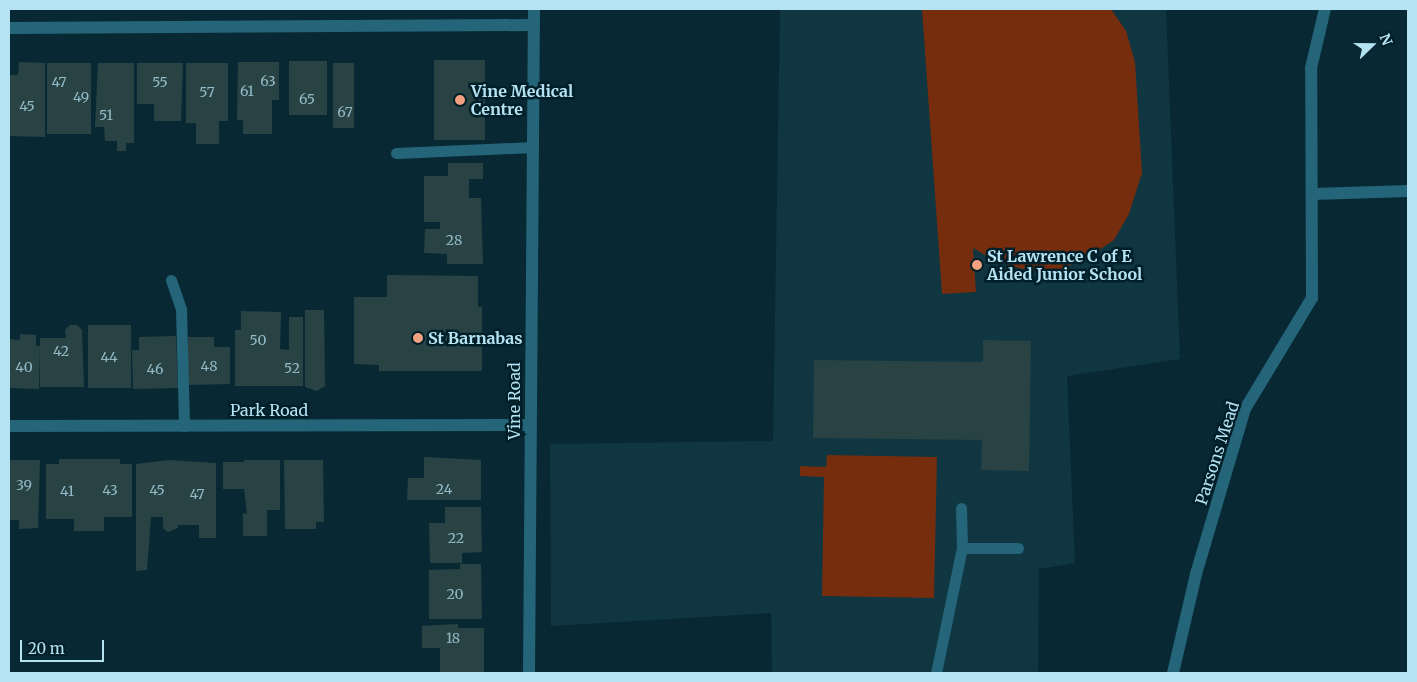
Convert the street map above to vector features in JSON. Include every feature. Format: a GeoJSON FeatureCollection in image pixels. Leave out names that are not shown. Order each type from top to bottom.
{"type":"FeatureCollection","features":[{"type":"Feature","properties":{"kind":"street","name":"Vine Road"},"geometry":{"type":"LineString","coordinates":[[529,673],[534,9]]}},
{"type":"Feature","properties":{"kind":"street","name":"Parsons Mead"},"geometry":{"type":"LineString","coordinates":[[1173,673],[1196,574],[1245,409],[1312,298],[1311,68],[1324,9]]}},
{"type":"Feature","properties":{"kind":"street"},"geometry":{"type":"LineString","coordinates":[[9,28],[534,25]]}},
{"type":"Feature","properties":{"kind":"street"},"geometry":{"type":"LineString","coordinates":[[1313,194],[1408,190]]}},
{"type":"Feature","properties":{"kind":"street","name":"Park Road"},"geometry":{"type":"LineString","coordinates":[[9,426],[530,425]]}},
{"type":"Feature","properties":{"kind":"lane"},"geometry":{"type":"LineString","coordinates":[[396,153],[533,147]]}},
{"type":"Feature","properties":{"kind":"lane"},"geometry":{"type":"LineString","coordinates":[[171,280],[181,309],[184,426]]}},
{"type":"Feature","properties":{"kind":"lane"},"geometry":{"type":"LineString","coordinates":[[936,673],[962,548],[961,508]]}},
{"type":"Feature","properties":{"kind":"lane"},"geometry":{"type":"LineString","coordinates":[[962,548],[1018,548]]}},
{"type":"Feature","properties":{"kind":"shaded area","name":"St Lawrence C of E Aided Junior School"},"geometry":{"type":"Polygon","coordinates":[[[780,9],[1166,9],[1180,359],[1067,376],[1075,563],[1039,569],[1038,673],[772,673],[771,613],[551,626],[550,444],[773,441],[780,9]]]}},
{"type":"Feature","properties":{"kind":"shaded area"},"geometry":{"type":"Polygon","coordinates":[[[922,9],[1111,9],[1126,31],[1135,62],[1142,173],[1129,214],[1114,240],[1087,258],[1061,269],[1026,270],[995,261],[973,248],[976,292],[942,294],[922,9]]]}},
{"type":"Feature","properties":{"kind":"shaded area"},"geometry":{"type":"Polygon","coordinates":[[[827,455],[937,457],[934,598],[822,596],[824,477],[800,476],[800,466],[826,467],[827,455]]]}},
{"type":"Feature","properties":{"kind":"building","name":"Vine Medical Centre"},"geometry":{"type":"Polygon","coordinates":[[[434,60],[485,60],[485,140],[434,140],[434,60]]]}},
{"type":"Feature","properties":{"kind":"building"},"geometry":{"type":"Polygon","coordinates":[[[289,61],[327,61],[327,115],[289,115],[289,61]]]}},
{"type":"Feature","properties":{"kind":"building"},"geometry":{"type":"Polygon","coordinates":[[[19,62],[45,63],[45,137],[9,136],[9,75],[18,75],[19,62]]]}},
{"type":"Feature","properties":{"kind":"building"},"geometry":{"type":"Polygon","coordinates":[[[238,62],[279,62],[279,100],[272,100],[272,134],[243,134],[243,120],[237,120],[238,62]]]}},
{"type":"Feature","properties":{"kind":"building"},"geometry":{"type":"Polygon","coordinates":[[[47,63],[91,63],[91,134],[47,134],[47,63]]]}},
{"type":"Feature","properties":{"kind":"building"},"geometry":{"type":"Polygon","coordinates":[[[98,63],[134,63],[134,143],[126,143],[126,151],[117,151],[117,141],[105,141],[104,127],[95,127],[98,63]]]}},
{"type":"Feature","properties":{"kind":"building"},"geometry":{"type":"Polygon","coordinates":[[[137,63],[183,63],[181,121],[154,121],[154,104],[137,104],[137,63]]]}},
{"type":"Feature","properties":{"kind":"building"},"geometry":{"type":"Polygon","coordinates":[[[186,63],[228,63],[228,121],[219,121],[219,144],[196,144],[196,123],[186,123],[186,63]]]}},
{"type":"Feature","properties":{"kind":"building"},"geometry":{"type":"Polygon","coordinates":[[[333,63],[354,63],[354,128],[333,128],[333,63]]]}},
{"type":"Feature","properties":{"kind":"building"},"geometry":{"type":"Polygon","coordinates":[[[448,163],[483,163],[483,179],[469,179],[469,198],[481,198],[483,264],[447,264],[447,254],[424,253],[425,229],[440,229],[440,222],[424,222],[424,176],[448,176],[448,163]]]}},
{"type":"Feature","properties":{"kind":"building","name":"St Barnabas"},"geometry":{"type":"Polygon","coordinates":[[[387,275],[478,276],[478,307],[482,307],[482,371],[379,371],[379,365],[354,364],[354,297],[387,297],[387,275]]]}},
{"type":"Feature","properties":{"kind":"building"},"geometry":{"type":"Polygon","coordinates":[[[305,310],[324,310],[325,386],[317,391],[305,387],[305,310]]]}},
{"type":"Feature","properties":{"kind":"building"},"geometry":{"type":"Polygon","coordinates":[[[241,311],[281,312],[280,349],[289,350],[289,317],[303,317],[303,386],[235,386],[235,330],[241,330],[241,311]]]}},
{"type":"Feature","properties":{"kind":"building"},"geometry":{"type":"Polygon","coordinates":[[[70,325],[77,325],[82,330],[84,387],[40,387],[40,338],[66,338],[65,330],[70,325]]]}},
{"type":"Feature","properties":{"kind":"building"},"geometry":{"type":"Polygon","coordinates":[[[88,325],[131,325],[131,388],[88,388],[88,325]]]}},
{"type":"Feature","properties":{"kind":"building"},"geometry":{"type":"Polygon","coordinates":[[[20,334],[36,335],[36,346],[40,346],[39,389],[9,388],[9,339],[20,340],[20,334]]]}},
{"type":"Feature","properties":{"kind":"building"},"geometry":{"type":"Polygon","coordinates":[[[176,336],[178,388],[133,389],[132,350],[139,350],[139,337],[176,336]]]}},
{"type":"Feature","properties":{"kind":"building"},"geometry":{"type":"Polygon","coordinates":[[[188,337],[214,337],[214,347],[230,347],[230,384],[188,385],[188,337]]]}},
{"type":"Feature","properties":{"kind":"building"},"geometry":{"type":"Polygon","coordinates":[[[983,340],[1031,341],[1029,471],[981,470],[982,440],[813,438],[814,360],[983,362],[983,340]]]}},
{"type":"Feature","properties":{"kind":"building"},"geometry":{"type":"Polygon","coordinates":[[[424,457],[481,460],[481,500],[407,500],[408,478],[424,478],[424,457]]]}},
{"type":"Feature","properties":{"kind":"building"},"geometry":{"type":"Polygon","coordinates":[[[59,459],[120,459],[120,464],[132,464],[132,517],[104,517],[104,531],[74,531],[74,519],[46,519],[46,464],[59,464],[59,459]]]}},
{"type":"Feature","properties":{"kind":"building"},"geometry":{"type":"Polygon","coordinates":[[[9,460],[40,460],[38,528],[19,529],[19,520],[9,520],[9,460]]]}},
{"type":"Feature","properties":{"kind":"building"},"geometry":{"type":"Polygon","coordinates":[[[168,460],[216,463],[216,538],[199,538],[199,525],[178,525],[178,528],[168,532],[163,528],[163,517],[151,517],[147,570],[136,571],[136,464],[168,460]]]}},
{"type":"Feature","properties":{"kind":"building"},"geometry":{"type":"Polygon","coordinates":[[[244,460],[280,460],[280,510],[267,510],[267,536],[243,536],[243,513],[247,514],[244,489],[223,489],[223,462],[244,462],[244,460]]]}},
{"type":"Feature","properties":{"kind":"building"},"geometry":{"type":"Polygon","coordinates":[[[284,460],[323,460],[324,522],[316,522],[316,529],[285,529],[284,460]]]}},
{"type":"Feature","properties":{"kind":"building"},"geometry":{"type":"Polygon","coordinates":[[[445,507],[481,507],[482,552],[462,553],[462,563],[430,563],[429,523],[445,523],[445,507]]]}},
{"type":"Feature","properties":{"kind":"building"},"geometry":{"type":"Polygon","coordinates":[[[460,564],[481,564],[482,619],[429,619],[429,570],[460,569],[460,564]]]}},
{"type":"Feature","properties":{"kind":"building"},"geometry":{"type":"Polygon","coordinates":[[[458,624],[458,628],[484,628],[484,673],[440,673],[440,648],[422,648],[422,626],[458,624]]]}},
{"type":"Feature","properties":{"kind":"place","name":"Vine Medical Centre"},"geometry":{"type":"Point","coordinates":[460,100]}},
{"type":"Feature","properties":{"kind":"place","name":"St Lawrence C of E Aided Junior School"},"geometry":{"type":"Point","coordinates":[977,265]}},
{"type":"Feature","properties":{"kind":"place","name":"St Barnabas"},"geometry":{"type":"Point","coordinates":[418,338]}}]}
